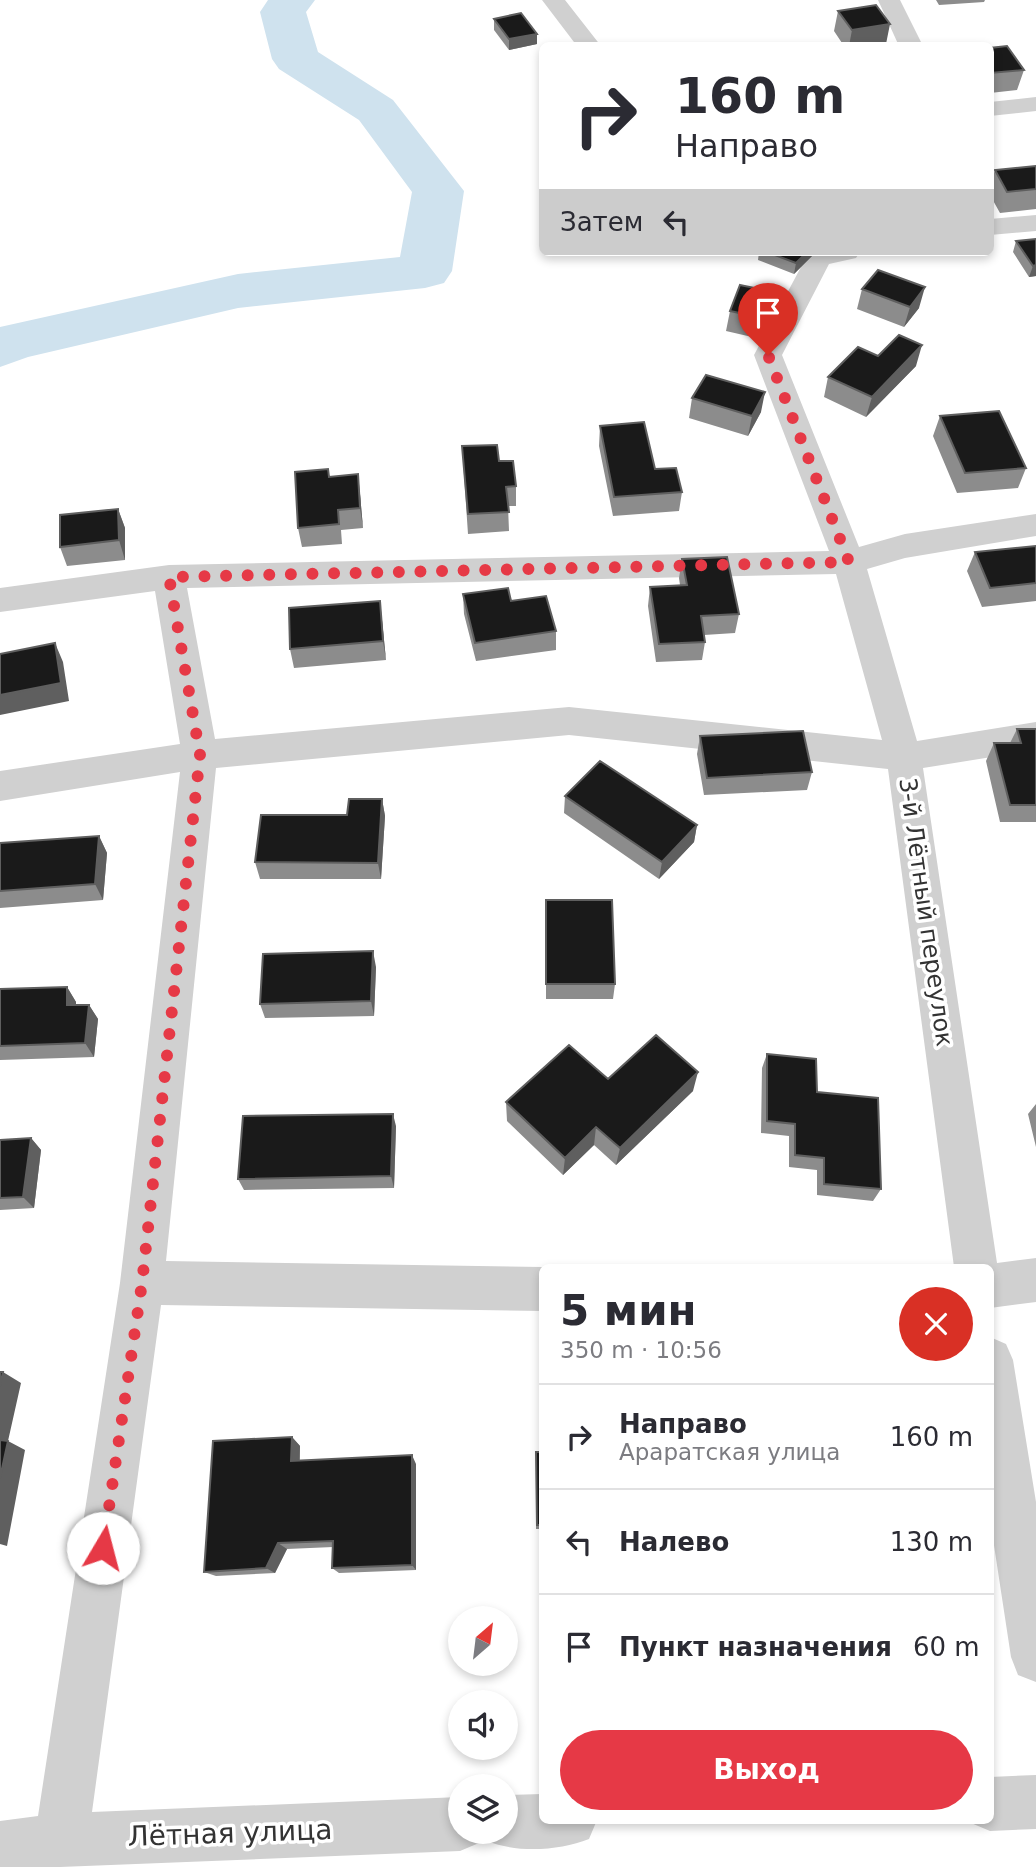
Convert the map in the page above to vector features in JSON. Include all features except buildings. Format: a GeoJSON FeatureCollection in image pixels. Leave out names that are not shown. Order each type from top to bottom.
{"type":"FeatureCollection","features":[{"type":"Feature","properties":{"kind":"street"},"geometry":{"type":"LineString","coordinates":[[554,0],[587,42]]}},
{"type":"Feature","properties":{"kind":"street"},"geometry":{"type":"LineString","coordinates":[[890,0],[909,42]]}},
{"type":"Feature","properties":{"kind":"street"},"geometry":{"type":"LineString","coordinates":[[994,109],[1036,104]]}},
{"type":"Feature","properties":{"kind":"street"},"geometry":{"type":"LineString","coordinates":[[994,227],[1036,223]]}},
{"type":"Feature","properties":{"kind":"street","name":"3-й Лётный переулок"},"geometry":{"type":"LineString","coordinates":[[827,256],[818,258],[768,355],[849,562],[904,757],[976,1264]]}},
{"type":"Feature","properties":{"kind":"street"},"geometry":{"type":"LineString","coordinates":[[0,600],[169,577],[849,562],[905,545],[1036,525]]}},
{"type":"Feature","properties":{"kind":"street"},"geometry":{"type":"LineString","coordinates":[[61,1840],[142,1283],[200,755],[169,577]]}},
{"type":"Feature","properties":{"kind":"street"},"geometry":{"type":"LineString","coordinates":[[0,786],[200,755],[569,721],[904,757],[1036,736]]}},
{"type":"Feature","properties":{"kind":"street"},"geometry":{"type":"LineString","coordinates":[[994,1285],[1036,1280]]}},
{"type":"Feature","properties":{"kind":"street"},"geometry":{"type":"LineString","coordinates":[[142,1283],[539,1289]]}},
{"type":"Feature","properties":{"kind":"street"},"geometry":{"type":"LineString","coordinates":[[994,1386],[1036,1657]]}},
{"type":"Feature","properties":{"kind":"street"},"geometry":{"type":"LineString","coordinates":[[994,1804],[1036,1802]]}},
{"type":"Feature","properties":{"kind":"street"},"geometry":{"type":"LineString","coordinates":[[518,1822],[539,1821]]}},
{"type":"Feature","properties":{"kind":"street","name":"Лётная улица"},"geometry":{"type":"LineString","coordinates":[[0,1848],[61,1840],[448,1824]]}},
{"type":"Feature","properties":{"kind":"waterway"},"geometry":{"type":"LineString","coordinates":[[0,348],[10,343],[238,291],[425,271],[438,191],[376,110],[296,59],[283,12],[292,0]]}},
{"type":"Feature","properties":{"kind":"route"},"geometry":{"type":"LineString","coordinates":[[103,1548],[142,1283],[200,755],[169,577],[849,562],[768,355]]}}]}
